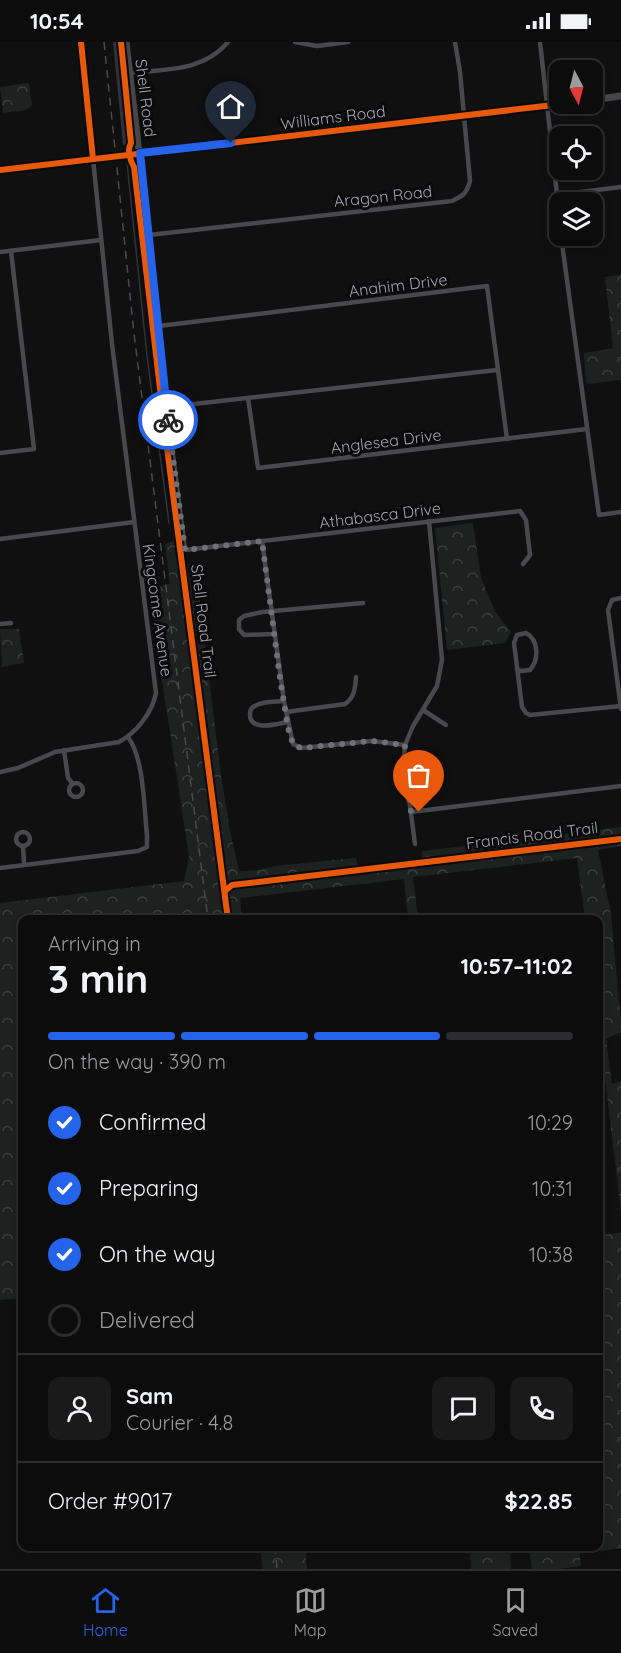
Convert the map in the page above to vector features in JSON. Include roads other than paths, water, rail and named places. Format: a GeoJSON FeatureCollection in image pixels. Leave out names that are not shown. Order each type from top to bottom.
{"type":"FeatureCollection","features":[{"type":"Feature","properties":{"kind":"street"},"geometry":{"type":"LineString","coordinates":[[0,539],[134,522],[101,240],[81,42]]}},
{"type":"Feature","properties":{"kind":"street","name":"Shell Road"},"geometry":{"type":"LineString","coordinates":[[126,42],[185,550]]}},
{"type":"Feature","properties":{"kind":"street"},"geometry":{"type":"LineString","coordinates":[[129,73],[201,63],[213,57],[228,42]]}},
{"type":"Feature","properties":{"kind":"street"},"geometry":{"type":"LineString","coordinates":[[295,42],[317,46],[348,42]]}},
{"type":"Feature","properties":{"kind":"street","name":"Aragon Road"},"geometry":{"type":"LineString","coordinates":[[149,235],[452,201],[465,194],[470,181],[460,72],[454,42]]}},
{"type":"Feature","properties":{"kind":"street"},"geometry":{"type":"LineString","coordinates":[[540,42],[556,192]]}},
{"type":"Feature","properties":{"kind":"street"},"geometry":{"type":"LineString","coordinates":[[603,98],[621,96]]}},
{"type":"Feature","properties":{"kind":"street","name":"Williams Road"},"geometry":{"type":"LineString","coordinates":[[0,170],[549,105]]}},
{"type":"Feature","properties":{"kind":"street"},"geometry":{"type":"LineString","coordinates":[[580,192],[621,187]]}},
{"type":"Feature","properties":{"kind":"street"},"geometry":{"type":"LineString","coordinates":[[0,252],[101,240]]}},
{"type":"Feature","properties":{"kind":"street"},"geometry":{"type":"LineString","coordinates":[[562,246],[599,515],[621,512]]}},
{"type":"Feature","properties":{"kind":"street"},"geometry":{"type":"LineString","coordinates":[[0,453],[34,449],[11,250]]}},
{"type":"Feature","properties":{"kind":"street","name":"Anahim Drive"},"geometry":{"type":"LineString","coordinates":[[159,326],[487,286],[507,439]]}},
{"type":"Feature","properties":{"kind":"street"},"geometry":{"type":"LineString","coordinates":[[167,407],[497,370]]}},
{"type":"Feature","properties":{"kind":"street","name":"Anglesea Drive"},"geometry":{"type":"LineString","coordinates":[[248,398],[258,468],[587,429]]}},
{"type":"Feature","properties":{"kind":"street","name":"Athabasca Drive"},"geometry":{"type":"LineString","coordinates":[[185,550],[520,512],[526,520],[530,555],[523,564]]}},
{"type":"Feature","properties":{"kind":"street"},"geometry":{"type":"LineString","coordinates":[[415,844],[404,760],[405,745],[436,686],[442,660],[429,521]]}},
{"type":"Feature","properties":{"kind":"street","name":"Kingcome Avenue"},"geometry":{"type":"LineString","coordinates":[[128,737],[148,713],[156,693],[134,522]]}},
{"type":"Feature","properties":{"kind":"street"},"geometry":{"type":"LineString","coordinates":[[262,541],[287,722],[291,740],[295,746],[301,748],[372,741],[405,745]]}},
{"type":"Feature","properties":{"kind":"street"},"geometry":{"type":"LineString","coordinates":[[517,669],[530,670],[536,660],[535,642],[531,635],[526,633],[519,633],[514,641],[517,669],[522,707],[530,715],[621,707],[608,605],[612,600],[621,598]]}},
{"type":"Feature","properties":{"kind":"street"},"geometry":{"type":"LineString","coordinates":[[274,634],[249,636],[242,633],[239,620],[244,616],[271,612],[363,603]]}},
{"type":"Feature","properties":{"kind":"street"},"geometry":{"type":"LineString","coordinates":[[0,624],[11,623]]}},
{"type":"Feature","properties":{"kind":"street"},"geometry":{"type":"LineString","coordinates":[[286,712],[345,704],[355,691],[356,677]]}},
{"type":"Feature","properties":{"kind":"street"},"geometry":{"type":"LineString","coordinates":[[284,701],[255,706],[250,710],[250,717],[259,725],[287,722]]}},
{"type":"Feature","properties":{"kind":"street"},"geometry":{"type":"LineString","coordinates":[[423,710],[446,725]]}},
{"type":"Feature","properties":{"kind":"street"},"geometry":{"type":"LineString","coordinates":[[0,772],[18,768],[44,755],[64,750],[107,745],[128,737],[133,744],[138,761],[147,835],[147,847],[138,851],[0,868]]}},
{"type":"Feature","properties":{"kind":"street"},"geometry":{"type":"LineString","coordinates":[[64,750],[68,778],[73,784]]}},
{"type":"Feature","properties":{"kind":"street"},"geometry":{"type":"LineString","coordinates":[[411,812],[621,786]]}},
{"type":"Feature","properties":{"kind":"street"},"geometry":{"type":"LineString","coordinates":[[23,846],[24,864]]}},
{"type":"Feature","properties":{"kind":"waterway"},"geometry":{"type":"LineString","coordinates":[[127,163],[147,356],[169,523]]}},
{"type":"Feature","properties":{"kind":"railway"},"geometry":{"type":"LineString","coordinates":[[104,42],[134,334],[207,915]]}},
{"type":"Feature","properties":{"kind":"railway"},"geometry":{"type":"LineString","coordinates":[[275,1551],[277,1569]]}}]}
